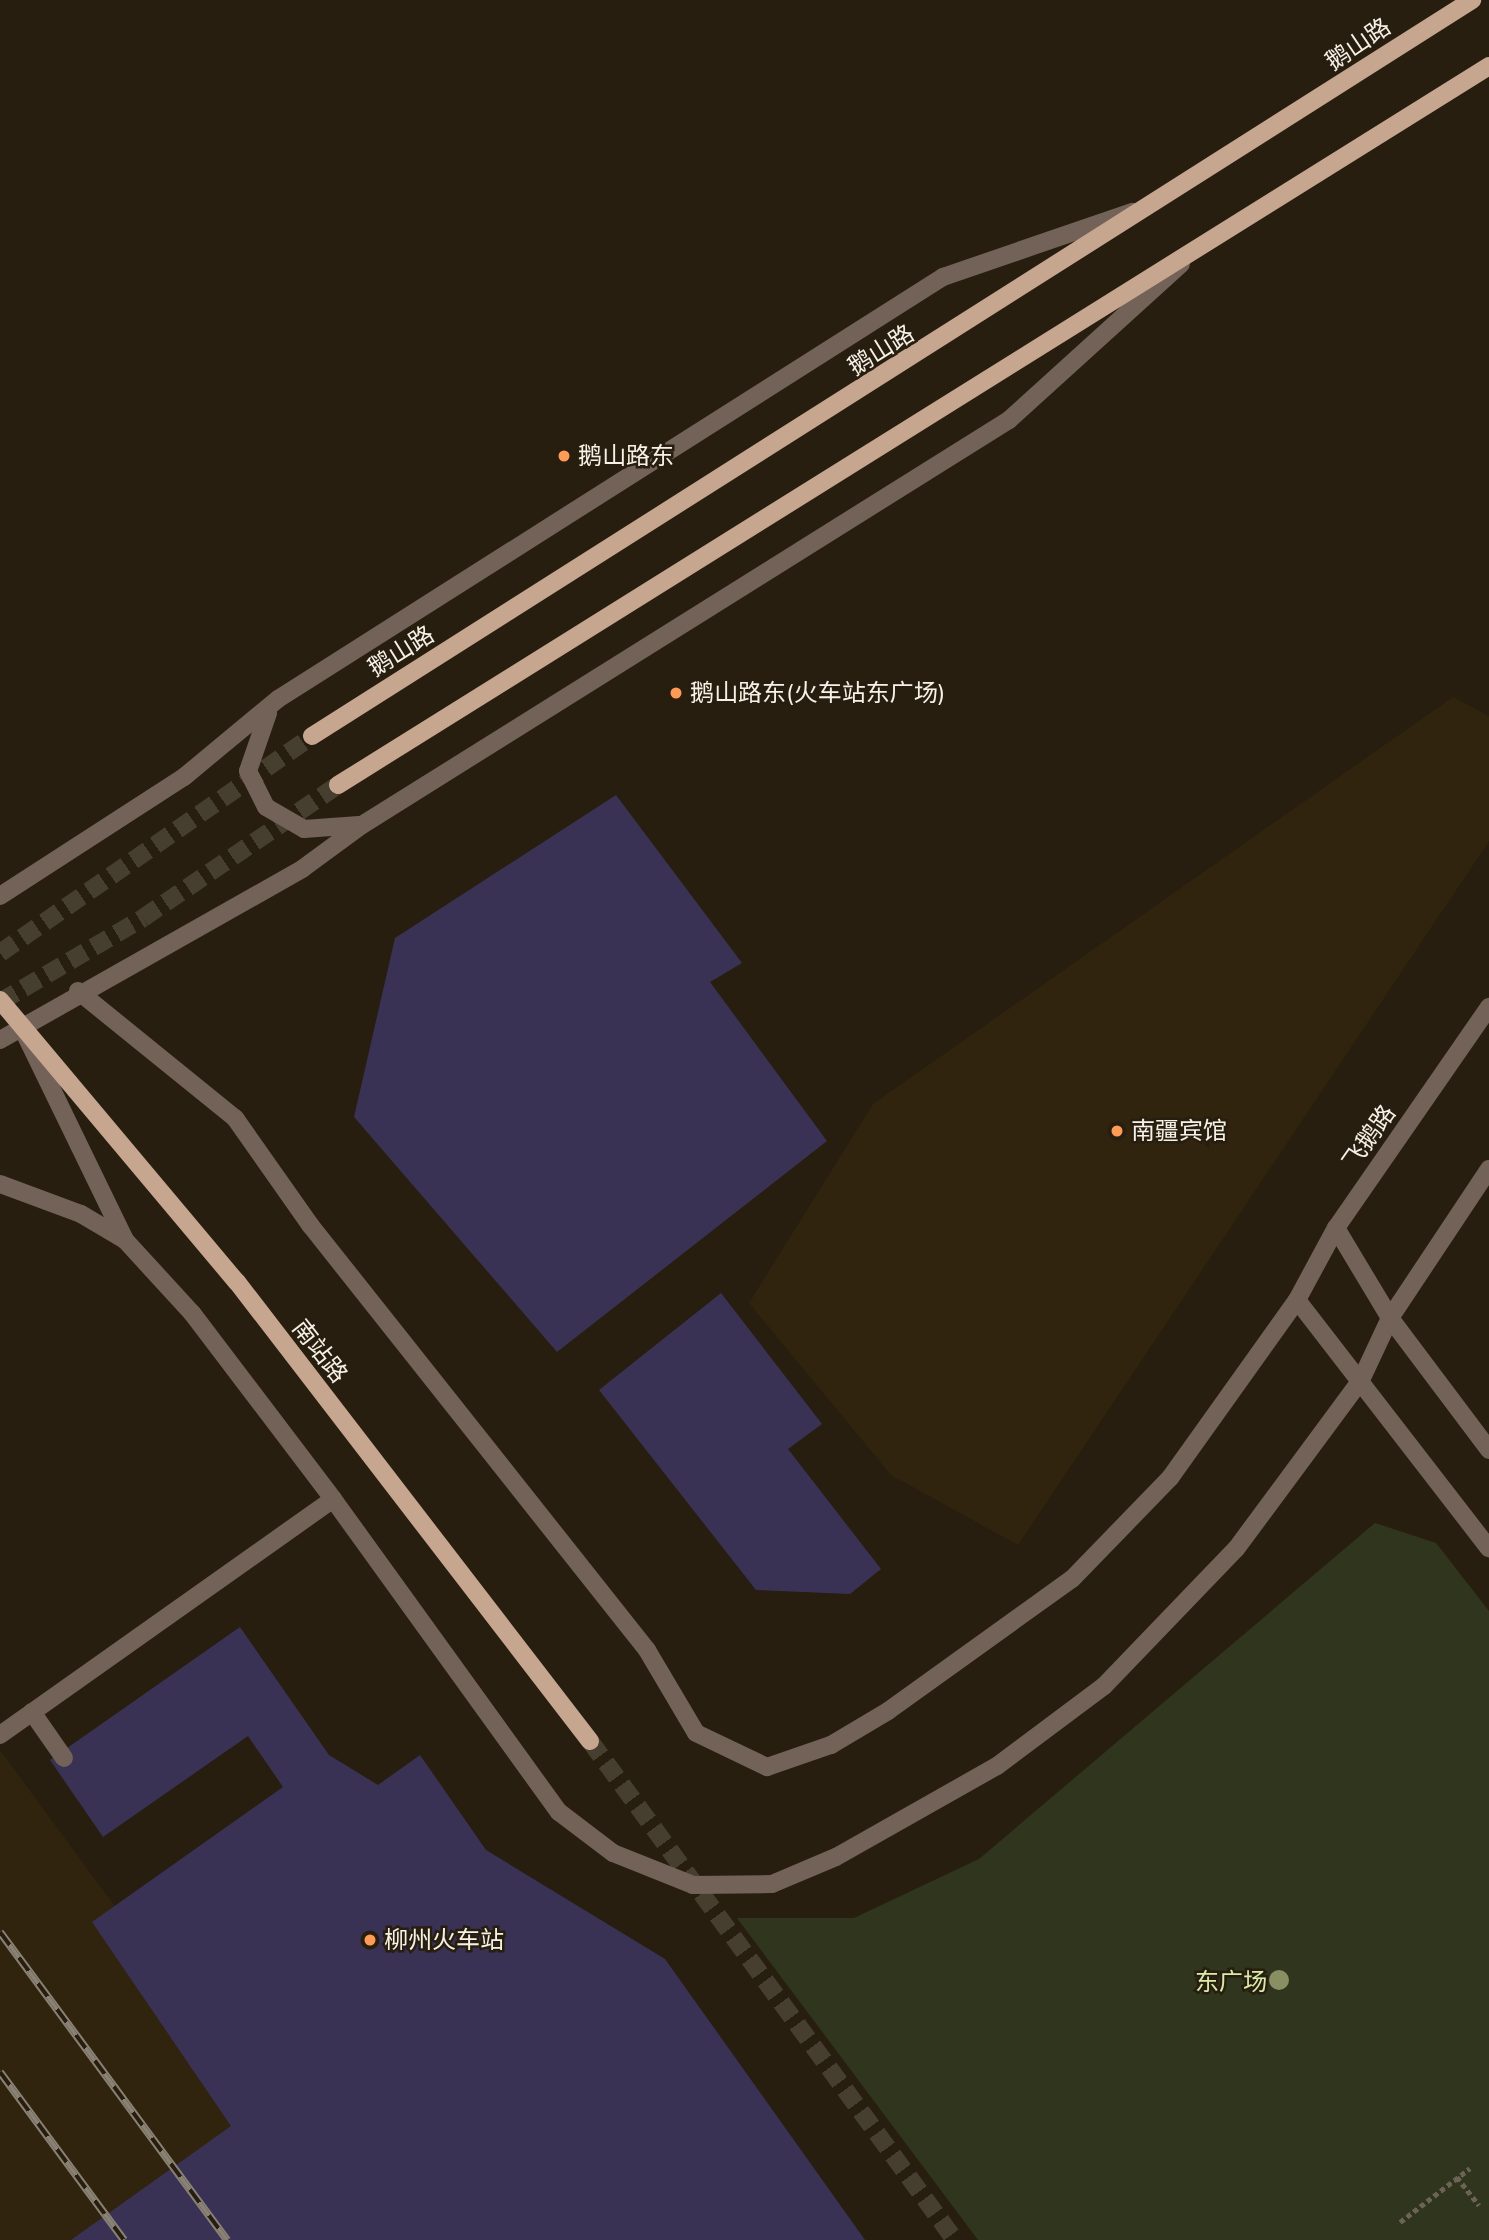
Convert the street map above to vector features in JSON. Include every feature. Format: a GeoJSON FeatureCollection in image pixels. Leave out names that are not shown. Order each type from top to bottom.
{"type":"FeatureCollection","features":[{"type":"Feature","properties":{"kind":"main road","name":"鹅山路"},"geometry":{"type":"LineString","coordinates":[[312,736],[1161,202],[1472,0]]}},
{"type":"Feature","properties":{"kind":"main road"},"geometry":{"type":"LineString","coordinates":[[338,785],[1489,66]]}},
{"type":"Feature","properties":{"kind":"main road","name":"南站路"},"geometry":{"type":"LineString","coordinates":[[0,1000],[237,1282],[590,1741]]}},
{"type":"Feature","properties":{"kind":"street"},"geometry":{"type":"LineString","coordinates":[[0,896],[184,777],[278,699],[943,276],[1161,202]]}},
{"type":"Feature","properties":{"kind":"street"},"geometry":{"type":"LineString","coordinates":[[0,1040],[78,991],[302,869],[362,825],[1010,420],[1200,247]]}},
{"type":"Feature","properties":{"kind":"street"},"geometry":{"type":"LineString","coordinates":[[278,699],[249,755],[255,793],[276,816],[304,829],[362,825]]}},
{"type":"Feature","properties":{"kind":"street","name":"飞鹅路"},"geometry":{"type":"LineString","coordinates":[[78,991],[235,1118],[311,1226],[647,1650],[696,1733],[767,1768],[831,1745],[888,1711],[1072,1579],[1170,1478],[1297,1300],[1336,1228],[1489,1006]]}},
{"type":"Feature","properties":{"kind":"street"},"geometry":{"type":"LineString","coordinates":[[22,1028],[125,1240],[192,1314],[333,1499],[559,1812],[613,1853],[693,1885],[772,1884],[836,1857],[997,1766],[1104,1686],[1236,1549],[1361,1380],[1390,1318],[1489,1169]]}},
{"type":"Feature","properties":{"kind":"street"},"geometry":{"type":"LineString","coordinates":[[0,1184],[80,1214],[125,1240]]}},
{"type":"Feature","properties":{"kind":"street"},"geometry":{"type":"LineString","coordinates":[[1336,1228],[1390,1318],[1489,1450]]}},
{"type":"Feature","properties":{"kind":"street"},"geometry":{"type":"LineString","coordinates":[[1297,1300],[1489,1548]]}},
{"type":"Feature","properties":{"kind":"street"},"geometry":{"type":"LineString","coordinates":[[0,1735],[333,1499]]}},
{"type":"Feature","properties":{"kind":"street"},"geometry":{"type":"LineString","coordinates":[[32,1712],[64,1758]]}},
{"type":"Feature","properties":{"kind":"path"},"geometry":{"type":"LineString","coordinates":[[1400,2222],[1470,2168]]}},
{"type":"Feature","properties":{"kind":"path"},"geometry":{"type":"LineString","coordinates":[[1457,2177],[1479,2205]]}},
{"type":"Feature","properties":{"kind":"shaded area"},"geometry":{"type":"Polygon","coordinates":[[[1453,697],[1489,716],[1489,841],[1018,1545],[891,1475],[749,1303],[873,1104],[1453,697]]]}},
{"type":"Feature","properties":{"kind":"shaded area"},"geometry":{"type":"Polygon","coordinates":[[[0,1750],[360,2240],[0,2240],[0,1750]]]}},
{"type":"Feature","properties":{"kind":"green space","name":"东广场"},"geometry":{"type":"Polygon","coordinates":[[[1375,1523],[1436,1543],[1489,1611],[1489,2240],[978,2240],[737,1918],[854,1918],[979,1859],[1375,1523]]]}},
{"type":"Feature","properties":{"kind":"building"},"geometry":{"type":"Polygon","coordinates":[[[616,795],[742,963],[710,982],[827,1141],[557,1352],[354,1117],[395,938],[616,795]]]}},
{"type":"Feature","properties":{"kind":"building"},"geometry":{"type":"Polygon","coordinates":[[[721,1293],[822,1424],[788,1449],[881,1569],[850,1594],[756,1590],[599,1390],[721,1293]]]}},
{"type":"Feature","properties":{"kind":"building","name":"柳州火车站"},"geometry":{"type":"Polygon","coordinates":[[[240,1627],[329,1755],[378,1785],[420,1755],[486,1850],[665,1959],[865,2240],[71,2240],[231,2126],[92,1922],[283,1787],[248,1736],[103,1837],[50,1760],[240,1627]]]}},
{"type":"Feature","properties":{"kind":"tunnel"},"geometry":{"type":"LineString","coordinates":[[0,953],[312,736]]}},
{"type":"Feature","properties":{"kind":"tunnel"},"geometry":{"type":"LineString","coordinates":[[0,1002],[143,918],[338,785]]}},
{"type":"Feature","properties":{"kind":"tunnel"},"geometry":{"type":"LineString","coordinates":[[590,1741],[955,2240]]}},
{"type":"Feature","properties":{"kind":"railway"},"geometry":{"type":"LineString","coordinates":[[0,1932],[227,2240]]}},
{"type":"Feature","properties":{"kind":"railway"},"geometry":{"type":"LineString","coordinates":[[0,2072],[124,2240]]}},
{"type":"Feature","properties":{"kind":"place","name":"鹅山路东"},"geometry":{"type":"Point","coordinates":[564,456]}},
{"type":"Feature","properties":{"kind":"place","name":"鹅山路东(火车站东广场)"},"geometry":{"type":"Point","coordinates":[676,693]}},
{"type":"Feature","properties":{"kind":"place","name":"南疆宾馆"},"geometry":{"type":"Point","coordinates":[1117,1131]}},
{"type":"Feature","properties":{"kind":"place","name":"柳州火车站"},"geometry":{"type":"Point","coordinates":[370,1940]}}]}
